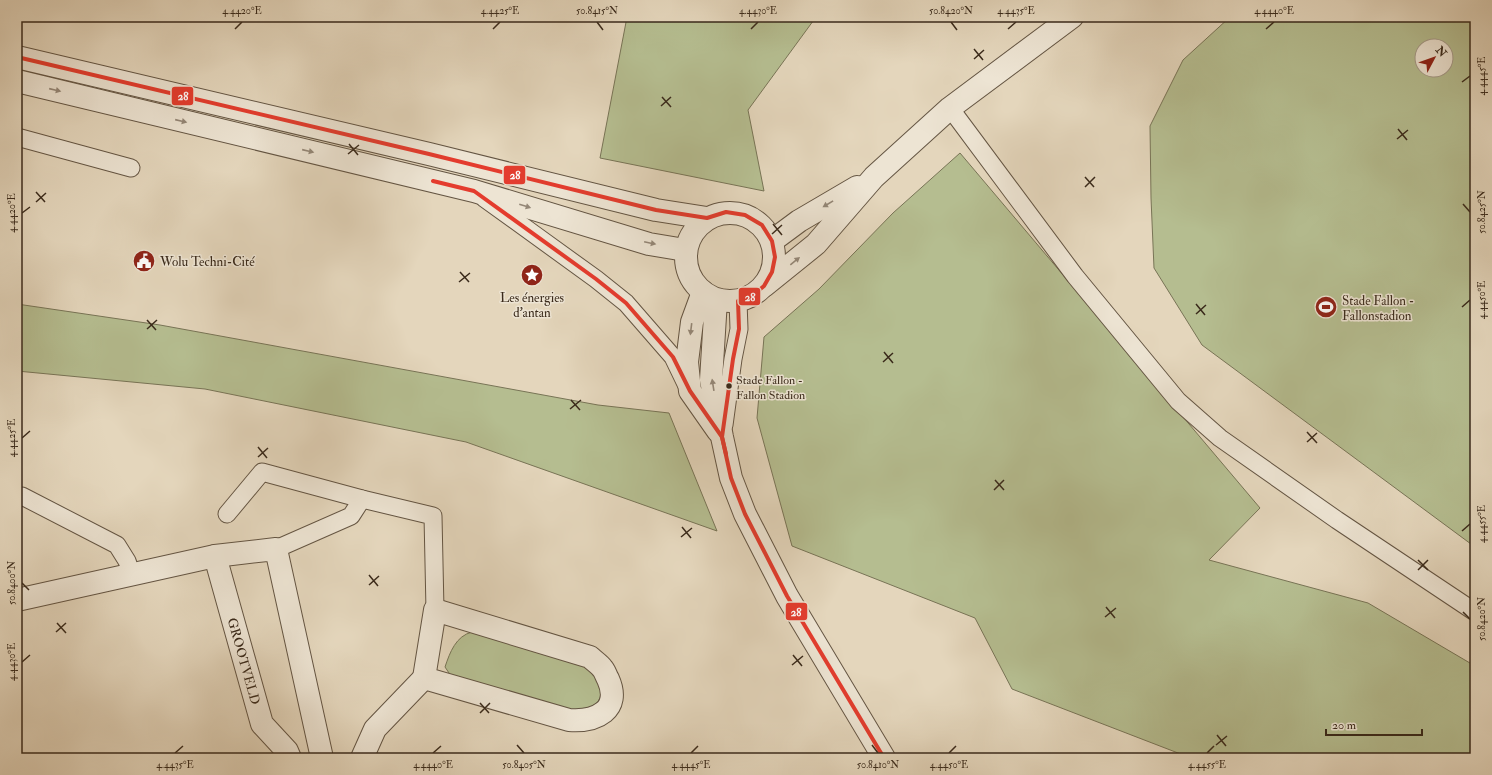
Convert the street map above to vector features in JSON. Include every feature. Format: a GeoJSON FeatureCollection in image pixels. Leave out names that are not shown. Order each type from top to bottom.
{"type":"FeatureCollection","features":[{"type":"Feature","properties":{"kind":"street"},"geometry":{"type":"LineString","coordinates":[[764,286],[772,272],[775,257],[772,241],[762,225],[745,214],[726,212],[707,218],[692,232],[685,250],[686,266],[692,280],[710,296],[727,301],[738,301],[752,296],[816,244],[874,177],[950,108],[1072,17]]}},
{"type":"Feature","properties":{"kind":"street"},"geometry":{"type":"LineString","coordinates":[[17,57],[430,154],[656,210],[707,218]]}},
{"type":"Feature","properties":{"kind":"street"},"geometry":{"type":"LineString","coordinates":[[17,81],[474,191],[648,244],[685,250]]}},
{"type":"Feature","properties":{"kind":"street"},"geometry":{"type":"LineString","coordinates":[[772,241],[800,221],[874,177]]}},
{"type":"Feature","properties":{"kind":"street"},"geometry":{"type":"LineString","coordinates":[[710,296],[692,322],[687,362],[690,391],[722,437]]}},
{"type":"Feature","properties":{"kind":"street"},"geometry":{"type":"LineString","coordinates":[[710,296],[711,380],[731,478],[745,514],[787,596],[884,758]]}},
{"type":"Feature","properties":{"kind":"street"},"geometry":{"type":"LineString","coordinates":[[17,600],[215,556],[276,549],[322,758]]}},
{"type":"Feature","properties":{"kind":"street","name":"GROOTVELD"},"geometry":{"type":"LineString","coordinates":[[215,556],[262,724],[287,751],[290,758]]}},
{"type":"Feature","properties":{"kind":"street"},"geometry":{"type":"LineString","coordinates":[[362,758],[375,729],[424,678],[435,610],[590,657],[603,669],[612,689],[611,704],[602,714],[583,721],[569,720],[424,678]]}},
{"type":"Feature","properties":{"kind":"lane"},"geometry":{"type":"LineString","coordinates":[[950,108],[1075,276],[1178,401],[1220,438],[1337,520],[1475,612]]}},
{"type":"Feature","properties":{"kind":"lane"},"geometry":{"type":"LineString","coordinates":[[17,137],[131,168]]}},
{"type":"Feature","properties":{"kind":"lane"},"geometry":{"type":"LineString","coordinates":[[474,191],[596,279],[626,303],[673,357],[690,391]]}},
{"type":"Feature","properties":{"kind":"lane"},"geometry":{"type":"LineString","coordinates":[[722,437],[733,359],[739,329],[738,301]]}},
{"type":"Feature","properties":{"kind":"lane"},"geometry":{"type":"LineString","coordinates":[[227,514],[262,472],[433,516],[435,610]]}},
{"type":"Feature","properties":{"kind":"lane"},"geometry":{"type":"LineString","coordinates":[[17,496],[22,496],[118,545],[127,561],[132,575]]}},
{"type":"Feature","properties":{"kind":"lane"},"geometry":{"type":"LineString","coordinates":[[276,549],[351,516],[362,498]]}},
{"type":"Feature","properties":{"kind":"green space"},"geometry":{"type":"Polygon","coordinates":[[[627,17],[816,17],[748,110],[764,191],[600,158],[627,17]]]}},
{"type":"Feature","properties":{"kind":"green space","name":"Stade Fallon - Fallonstadion"},"geometry":{"type":"Polygon","coordinates":[[[1230,17],[1475,17],[1475,547],[1202,345],[1154,268],[1150,126],[1183,60],[1230,17]]]}},
{"type":"Feature","properties":{"kind":"green space"},"geometry":{"type":"Polygon","coordinates":[[[960,153],[1260,508],[1209,560],[1368,603],[1475,666],[1475,758],[1191,758],[1012,689],[975,618],[792,546],[757,418],[764,337],[819,289],[893,213],[960,153]]]}},
{"type":"Feature","properties":{"kind":"green space"},"geometry":{"type":"Polygon","coordinates":[[[17,304],[160,325],[598,405],[669,413],[717,531],[466,442],[205,389],[17,371],[17,304]]]}},
{"type":"Feature","properties":{"kind":"green space"},"geometry":{"type":"Polygon","coordinates":[[[472,632],[577,661],[596,674],[601,688],[600,698],[591,706],[574,711],[451,676],[445,667],[454,645],[466,634],[472,632]]]}},
{"type":"Feature","properties":{"kind":"transit line","name":"28"},"geometry":{"type":"LineString","coordinates":[[17,57],[429,154],[656,210],[707,218],[726,212],[745,215],[762,225],[772,241],[775,257],[772,272],[764,286],[752,296],[738,301],[739,329],[733,359],[722,437],[731,478],[745,514],[787,596],[884,758]]}},
{"type":"Feature","properties":{"kind":"transit line","name":"28"},"geometry":{"type":"LineString","coordinates":[[433,181],[474,191],[596,279],[626,303],[673,357],[690,391],[722,437],[726,454]]}},
{"type":"Feature","properties":{"kind":"place","name":"Wolu Techni-Cité"},"geometry":{"type":"Point","coordinates":[144,261]}},
{"type":"Feature","properties":{"kind":"place","name":"Les énergies d'antan"},"geometry":{"type":"Point","coordinates":[532,275]}},
{"type":"Feature","properties":{"kind":"place","name":"Stade Fallon - Fallonstadion"},"geometry":{"type":"Point","coordinates":[1326,307]}},
{"type":"Feature","properties":{"kind":"place","name":"Stade Fallon - Fallon Stadion"},"geometry":{"type":"Point","coordinates":[729,386]}}]}
